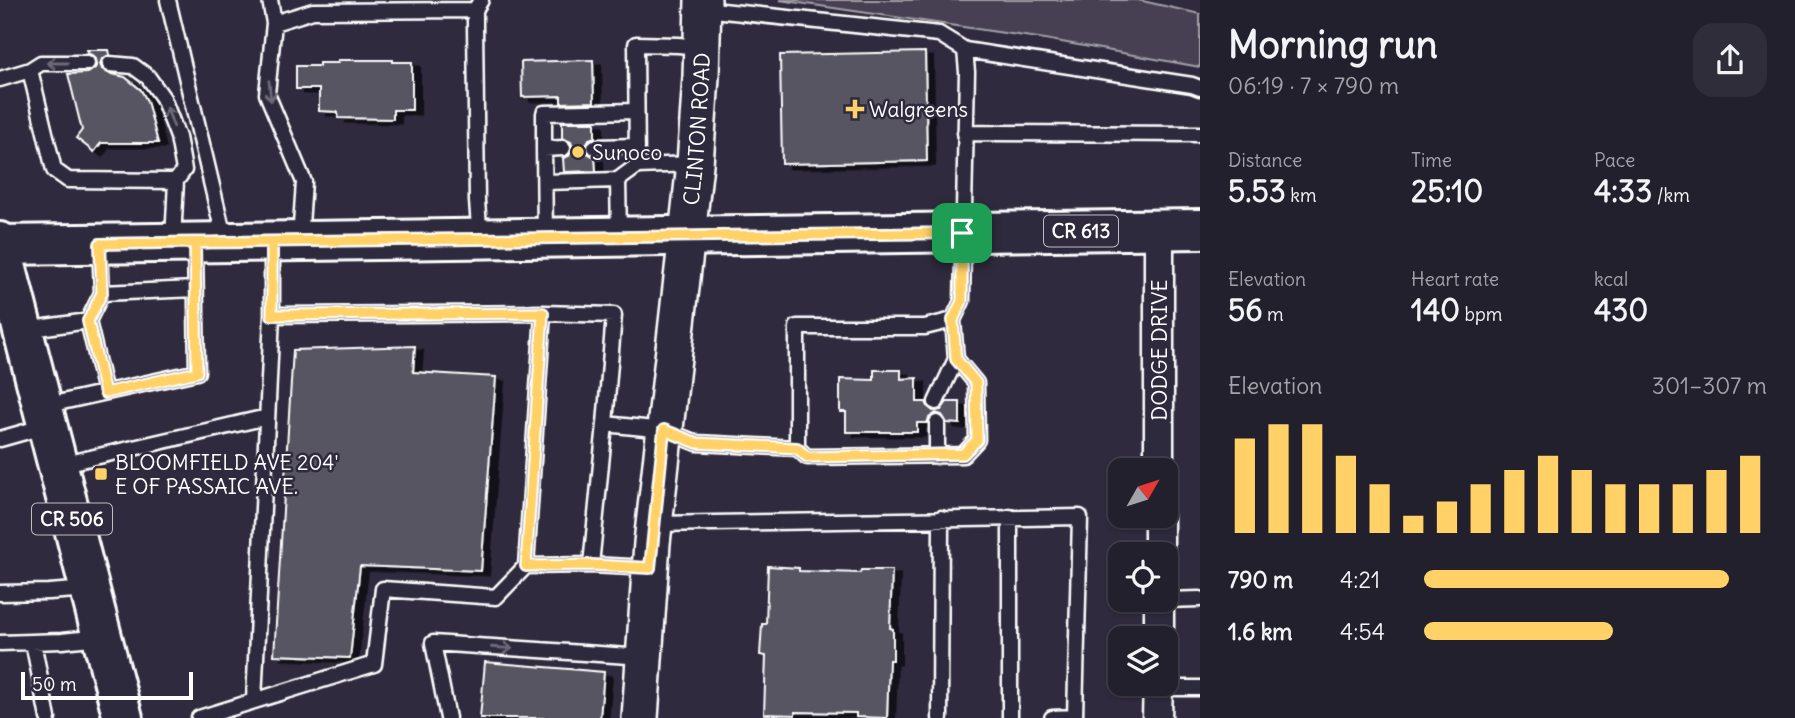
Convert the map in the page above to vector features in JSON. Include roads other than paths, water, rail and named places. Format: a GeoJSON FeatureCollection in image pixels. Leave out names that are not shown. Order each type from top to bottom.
{"type":"FeatureCollection","features":[{"type":"Feature","properties":{"kind":"main road","name":"CR 613"},"geometry":{"type":"LineString","coordinates":[[0,244],[1200,229]]}},
{"type":"Feature","properties":{"kind":"main road","name":"CR 506"},"geometry":{"type":"LineString","coordinates":[[0,244],[122,718]]}},
{"type":"Feature","properties":{"kind":"street","name":"CLINTON ROAD"},"geometry":{"type":"LineString","coordinates":[[640,718],[653,524],[695,164],[703,5]]}},
{"type":"Feature","properties":{"kind":"street","name":"DODGE DRIVE"},"geometry":{"type":"LineString","coordinates":[[1159,230],[1159,458]]}},
{"type":"Feature","properties":{"kind":"street"},"geometry":{"type":"LineString","coordinates":[[1157,718],[1158,696]]}},
{"type":"Feature","properties":{"kind":"lane"},"geometry":{"type":"LineString","coordinates":[[0,439],[45,416],[105,393],[197,372],[198,243],[169,0]]}},
{"type":"Feature","properties":{"kind":"lane"},"geometry":{"type":"LineString","coordinates":[[254,701],[272,315],[286,242],[304,182],[267,94],[274,23],[270,0]]}},
{"type":"Feature","properties":{"kind":"lane"},"geometry":{"type":"LineString","coordinates":[[274,23],[312,6],[478,5],[477,201],[481,239]]}},
{"type":"Feature","properties":{"kind":"lane"},"geometry":{"type":"LineString","coordinates":[[703,5],[939,34],[965,50],[1200,88]]}},
{"type":"Feature","properties":{"kind":"lane"},"geometry":{"type":"LineString","coordinates":[[637,166],[636,44],[702,48]]}},
{"type":"Feature","properties":{"kind":"lane"},"geometry":{"type":"LineString","coordinates":[[936,402],[956,359],[953,320],[962,301],[967,72],[965,50]]}},
{"type":"Feature","properties":{"kind":"lane"},"geometry":{"type":"LineString","coordinates":[[0,79],[30,70],[41,63],[88,63]]}},
{"type":"Feature","properties":{"kind":"lane"},"geometry":{"type":"LineString","coordinates":[[110,64],[133,66],[148,77],[163,97],[178,137],[184,170],[177,181]]}},
{"type":"Feature","properties":{"kind":"lane"},"geometry":{"type":"LineString","coordinates":[[30,70],[54,170],[68,180],[177,181]]}},
{"type":"Feature","properties":{"kind":"lane"},"geometry":{"type":"LineString","coordinates":[[545,238],[544,114],[636,111]]}},
{"type":"Feature","properties":{"kind":"lane"},"geometry":{"type":"LineString","coordinates":[[965,132],[1200,134]]}},
{"type":"Feature","properties":{"kind":"lane"},"geometry":{"type":"LineString","coordinates":[[595,147],[637,146]]}},
{"type":"Feature","properties":{"kind":"lane"},"geometry":{"type":"LineString","coordinates":[[544,149],[563,148]]}},
{"type":"Feature","properties":{"kind":"lane"},"geometry":{"type":"LineString","coordinates":[[545,182],[618,180],[637,166],[695,164]]}},
{"type":"Feature","properties":{"kind":"lane"},"geometry":{"type":"LineString","coordinates":[[618,180],[619,236]]}},
{"type":"Feature","properties":{"kind":"lane"},"geometry":{"type":"LineString","coordinates":[[177,181],[198,243]]}},
{"type":"Feature","properties":{"kind":"lane"},"geometry":{"type":"LineString","coordinates":[[100,244],[102,293],[88,321],[105,393]]}},
{"type":"Feature","properties":{"kind":"lane"},"geometry":{"type":"LineString","coordinates":[[102,293],[196,289]]}},
{"type":"Feature","properties":{"kind":"lane"},"geometry":{"type":"LineString","coordinates":[[199,718],[374,664],[383,589],[496,597],[526,566],[543,313]]}},
{"type":"Feature","properties":{"kind":"lane"},"geometry":{"type":"LineString","coordinates":[[272,315],[614,315],[592,565]]}},
{"type":"Feature","properties":{"kind":"lane"},"geometry":{"type":"LineString","coordinates":[[797,448],[797,327],[925,327],[953,320]]}},
{"type":"Feature","properties":{"kind":"lane"},"geometry":{"type":"LineString","coordinates":[[23,330],[88,321]]}},
{"type":"Feature","properties":{"kind":"lane"},"geometry":{"type":"LineString","coordinates":[[605,424],[664,430],[697,443],[797,448],[807,457],[963,454],[977,440],[976,383],[956,359]]}},
{"type":"Feature","properties":{"kind":"lane"},"geometry":{"type":"LineString","coordinates":[[58,465],[267,417]]}},
{"type":"Feature","properties":{"kind":"lane"},"geometry":{"type":"LineString","coordinates":[[937,423],[937,456]]}},
{"type":"Feature","properties":{"kind":"lane"},"geometry":{"type":"LineString","coordinates":[[1010,517],[1010,718]]}},
{"type":"Feature","properties":{"kind":"lane"},"geometry":{"type":"LineString","coordinates":[[653,524],[1080,517],[1075,718],[1052,718]]}},
{"type":"Feature","properties":{"kind":"lane"},"geometry":{"type":"LineString","coordinates":[[940,718],[941,519]]}},
{"type":"Feature","properties":{"kind":"lane"},"geometry":{"type":"LineString","coordinates":[[526,566],[650,568]]}},
{"type":"Feature","properties":{"kind":"lane"},"geometry":{"type":"LineString","coordinates":[[0,593],[90,589]]}},
{"type":"Feature","properties":{"kind":"lane"},"geometry":{"type":"LineString","coordinates":[[1178,600],[1200,599]]}},
{"type":"Feature","properties":{"kind":"lane"},"geometry":{"type":"LineString","coordinates":[[0,643],[102,636]]}},
{"type":"Feature","properties":{"kind":"lane"},"geometry":{"type":"LineString","coordinates":[[33,642],[48,718]]}},
{"type":"Feature","properties":{"kind":"lane"},"geometry":{"type":"LineString","coordinates":[[448,718],[433,643],[644,657]]}},
{"type":"Feature","properties":{"kind":"lane"},"geometry":{"type":"LineString","coordinates":[[1178,687],[1200,688]]}},
{"type":"Feature","properties":{"kind":"place","name":"Walgreens"},"geometry":{"type":"Point","coordinates":[855,109]}},
{"type":"Feature","properties":{"kind":"place","name":"Sunoco"},"geometry":{"type":"Point","coordinates":[578,152]}},
{"type":"Feature","properties":{"kind":"place","name":"BLOOMFIELD AVE 204' E OF PASSAIC AVE."},"geometry":{"type":"Point","coordinates":[101,474]}}]}
